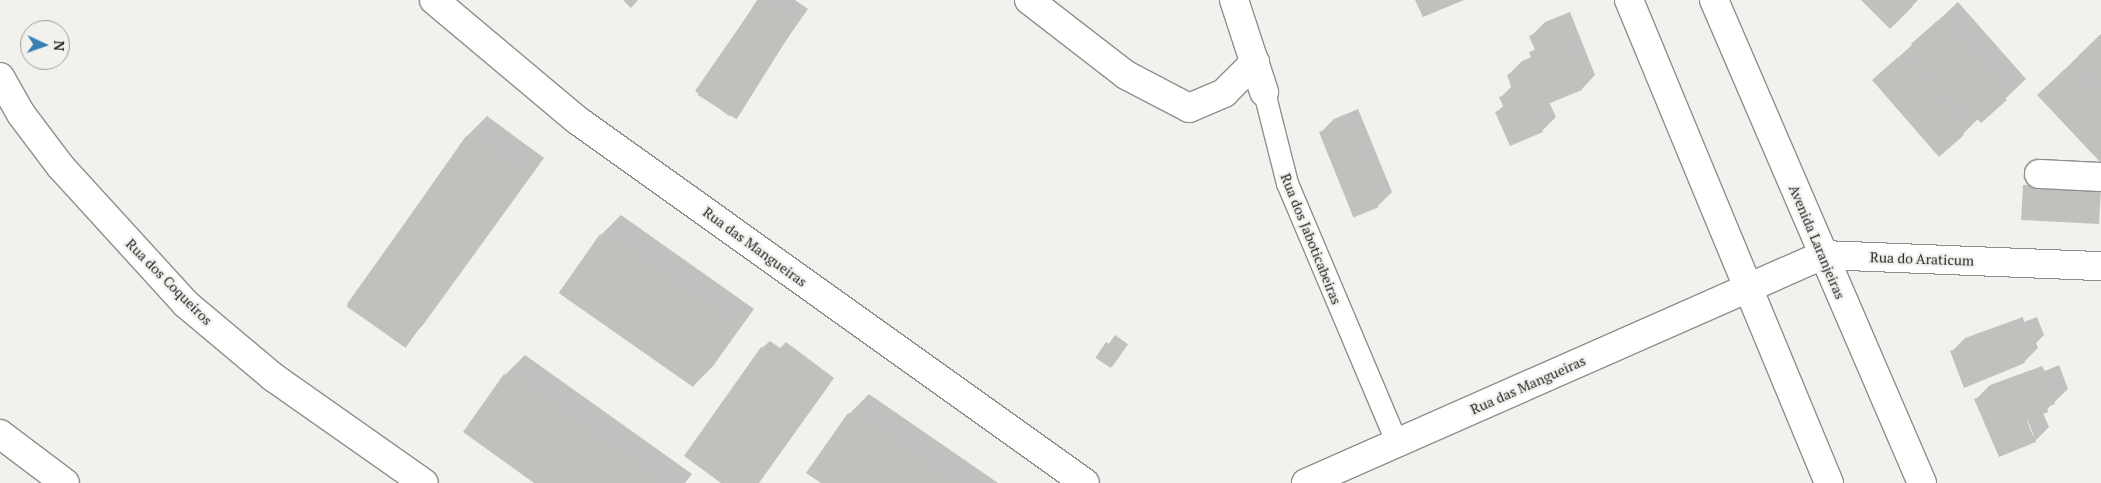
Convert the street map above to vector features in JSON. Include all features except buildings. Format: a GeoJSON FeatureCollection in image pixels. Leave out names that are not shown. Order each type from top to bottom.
{"type":"FeatureCollection","features":[{"type":"Feature","properties":{"kind":"street","name":"Rua das Mangueiras"},"geometry":{"type":"LineString","coordinates":[[434,0],[577,120],[1085,483]]}},
{"type":"Feature","properties":{"kind":"street"},"geometry":{"type":"LineString","coordinates":[[1029,0],[1126,75],[1189,108],[1224,94],[1255,62]]}},
{"type":"Feature","properties":{"kind":"street","name":"Rua dos Jaboticabeiras"},"geometry":{"type":"LineString","coordinates":[[1234,0],[1264,92]]}},
{"type":"Feature","properties":{"kind":"street"},"geometry":{"type":"LineString","coordinates":[[1629,0],[1750,287],[1829,483]]}},
{"type":"Feature","properties":{"kind":"street","name":"Avenida Laranjeiras"},"geometry":{"type":"LineString","coordinates":[[1714,0],[1922,483]]}},
{"type":"Feature","properties":{"kind":"street","name":"Rua dos Coqueiros"},"geometry":{"type":"LineString","coordinates":[[0,77],[22,114],[61,167],[186,304],[273,377],[424,483]]}},
{"type":"Feature","properties":{"kind":"street"},"geometry":{"type":"LineString","coordinates":[[2039,174],[2101,177]]}},
{"type":"Feature","properties":{"kind":"street","name":"Rua do Araticum"},"geometry":{"type":"LineString","coordinates":[[1750,287],[1823,255],[2101,266]]}},
{"type":"Feature","properties":{"kind":"street","name":"Rua das Mangueiras"},"geometry":{"type":"LineString","coordinates":[[1306,483],[1750,287]]}},
{"type":"Feature","properties":{"kind":"street"},"geometry":{"type":"LineString","coordinates":[[0,434],[65,483]]}},
{"type":"Feature","properties":{"kind":"lane","name":"Rua dos Jaboticabeiras"},"geometry":{"type":"LineString","coordinates":[[1264,92],[1287,183],[1397,443]]}}]}
